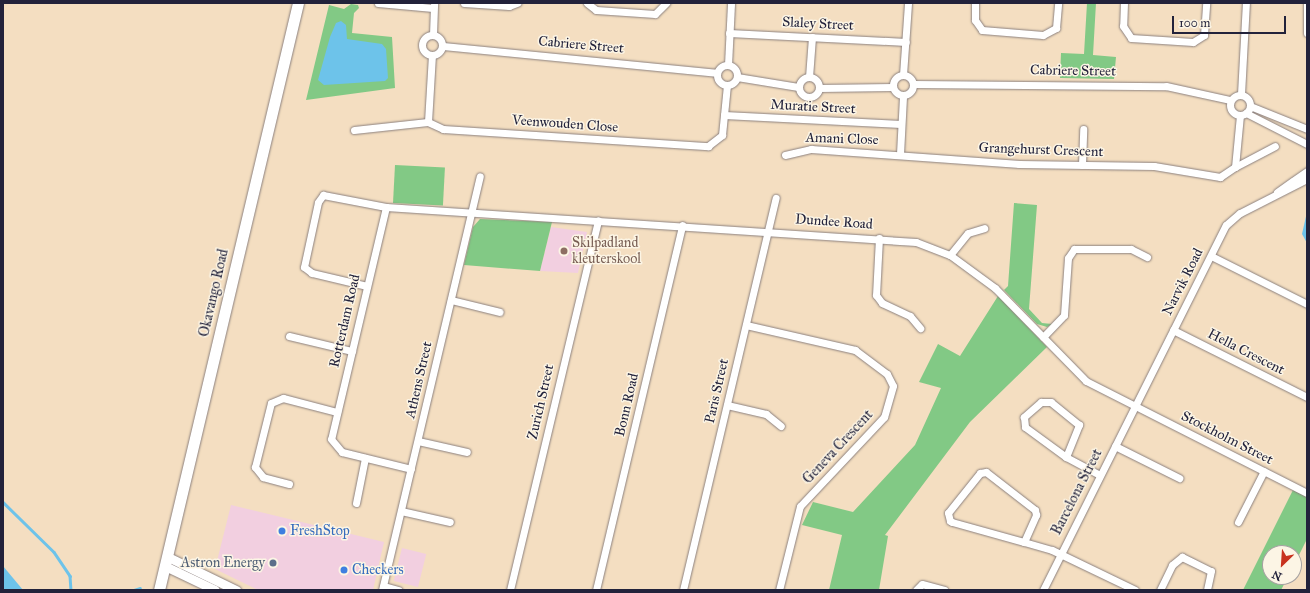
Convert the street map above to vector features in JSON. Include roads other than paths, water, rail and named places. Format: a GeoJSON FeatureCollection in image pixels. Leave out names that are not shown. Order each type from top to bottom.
{"type":"FeatureCollection","features":[{"type":"Feature","properties":{"kind":"main road","name":"Okavango Road"},"geometry":{"type":"LineString","coordinates":[[159,590],[298,3]]}},
{"type":"Feature","properties":{"kind":"street"},"geometry":{"type":"LineString","coordinates":[[378,3],[434,6],[433,35]]}},
{"type":"Feature","properties":{"kind":"street"},"geometry":{"type":"LineString","coordinates":[[464,3],[509,6],[517,3]]}},
{"type":"Feature","properties":{"kind":"street"},"geometry":{"type":"LineString","coordinates":[[587,3],[596,10],[655,14],[666,3]]}},
{"type":"Feature","properties":{"kind":"street"},"geometry":{"type":"LineString","coordinates":[[728,65],[731,3]]}},
{"type":"Feature","properties":{"kind":"street"},"geometry":{"type":"LineString","coordinates":[[903,75],[908,3]]}},
{"type":"Feature","properties":{"kind":"street"},"geometry":{"type":"LineString","coordinates":[[975,3],[975,20],[982,30],[1044,35],[1056,28],[1058,3]]}},
{"type":"Feature","properties":{"kind":"street"},"geometry":{"type":"LineString","coordinates":[[1124,3],[1123,26],[1131,38],[1193,42],[1204,34],[1206,3]]}},
{"type":"Feature","properties":{"kind":"street"},"geometry":{"type":"LineString","coordinates":[[1246,3],[1242,94],[1250,106],[1306,128],[1299,140]]}},
{"type":"Feature","properties":{"kind":"street"},"geometry":{"type":"LineString","coordinates":[[1307,3],[1307,34]]}},
{"type":"Feature","properties":{"kind":"street","name":"Slaley Street"},"geometry":{"type":"LineString","coordinates":[[729,33],[812,36],[906,42]]}},
{"type":"Feature","properties":{"kind":"street"},"geometry":{"type":"LineString","coordinates":[[428,122],[432,56],[443,46],[440,38],[433,35],[425,38],[422,45],[426,53],[432,56]]}},
{"type":"Feature","properties":{"kind":"street"},"geometry":{"type":"LineString","coordinates":[[809,76],[812,36]]}},
{"type":"Feature","properties":{"kind":"street","name":"Cabriere Street"},"geometry":{"type":"LineString","coordinates":[[443,46],[716,73]]}},
{"type":"Feature","properties":{"kind":"street"},"geometry":{"type":"LineString","coordinates":[[728,65],[716,73],[718,81],[727,85],[737,77],[798,87],[803,95],[809,97],[819,88],[893,87],[903,96]]}},
{"type":"Feature","properties":{"kind":"street"},"geometry":{"type":"LineString","coordinates":[[728,65],[734,67],[737,77]]}},
{"type":"Feature","properties":{"kind":"street"},"geometry":{"type":"LineString","coordinates":[[903,75],[913,84],[911,92],[903,96]]}},
{"type":"Feature","properties":{"kind":"street"},"geometry":{"type":"LineString","coordinates":[[893,87],[896,78],[903,75]]}},
{"type":"Feature","properties":{"kind":"street"},"geometry":{"type":"LineString","coordinates":[[798,87],[802,79],[809,76],[817,80],[819,88]]}},
{"type":"Feature","properties":{"kind":"street","name":"Cabriere Street"},"geometry":{"type":"LineString","coordinates":[[913,84],[1166,86],[1230,100]]}},
{"type":"Feature","properties":{"kind":"street","name":"Veenwouden Close"},"geometry":{"type":"LineString","coordinates":[[354,130],[428,122],[443,129],[708,146],[722,136],[727,85]]}},
{"type":"Feature","properties":{"kind":"street"},"geometry":{"type":"LineString","coordinates":[[1242,94],[1230,100],[1231,111],[1243,114],[1307,144]]}},
{"type":"Feature","properties":{"kind":"street"},"geometry":{"type":"LineString","coordinates":[[900,154],[903,96]]}},
{"type":"Feature","properties":{"kind":"street"},"geometry":{"type":"LineString","coordinates":[[1235,167],[1243,114],[1250,106]]}},
{"type":"Feature","properties":{"kind":"street","name":"Muratie Street"},"geometry":{"type":"LineString","coordinates":[[724,115],[901,124]]}},
{"type":"Feature","properties":{"kind":"street"},"geometry":{"type":"LineString","coordinates":[[1082,165],[1083,130]]}},
{"type":"Feature","properties":{"kind":"street","name":"Grangehurst Crescent"},"geometry":{"type":"LineString","coordinates":[[900,154],[1082,165],[1154,166],[1220,177],[1235,167],[1275,146]]}},
{"type":"Feature","properties":{"kind":"street","name":"Amani Close"},"geometry":{"type":"LineString","coordinates":[[785,155],[811,149],[900,154]]}},
{"type":"Feature","properties":{"kind":"street","name":"Narvik Road"},"geometry":{"type":"LineString","coordinates":[[1135,406],[1230,220],[1277,192],[1307,171]]}},
{"type":"Feature","properties":{"kind":"street","name":"Athens Street"},"geometry":{"type":"LineString","coordinates":[[382,588],[480,176]]}},
{"type":"Feature","properties":{"kind":"street","name":"Narvik Road"},"geometry":{"type":"LineString","coordinates":[[1277,192],[1307,179]]}},
{"type":"Feature","properties":{"kind":"street"},"geometry":{"type":"LineString","coordinates":[[367,286],[312,273],[304,267],[304,259],[321,196],[332,194],[386,207],[472,212]]}},
{"type":"Feature","properties":{"kind":"street","name":"Paris Street"},"geometry":{"type":"LineString","coordinates":[[683,590],[776,198]]}},
{"type":"Feature","properties":{"kind":"street","name":"Rotterdam Road"},"geometry":{"type":"LineString","coordinates":[[386,207],[337,412],[333,445],[339,451],[411,468]]}},
{"type":"Feature","properties":{"kind":"street","name":"Dundee Road"},"geometry":{"type":"LineString","coordinates":[[472,212],[879,238],[916,242],[950,255],[995,288],[1082,379],[1135,406]]}},
{"type":"Feature","properties":{"kind":"street","name":"Zurich Street"},"geometry":{"type":"LineString","coordinates":[[510,590],[598,220]]}},
{"type":"Feature","properties":{"kind":"street","name":"Bonn Road"},"geometry":{"type":"LineString","coordinates":[[596,590],[682,226]]}},
{"type":"Feature","properties":{"kind":"street"},"geometry":{"type":"LineString","coordinates":[[950,255],[968,233],[984,228]]}},
{"type":"Feature","properties":{"kind":"street"},"geometry":{"type":"LineString","coordinates":[[879,238],[876,295],[882,303],[910,316],[920,328]]}},
{"type":"Feature","properties":{"kind":"street"},"geometry":{"type":"LineString","coordinates":[[1043,337],[1064,315],[1068,258],[1074,249],[1131,249],[1147,257]]}},
{"type":"Feature","properties":{"kind":"street"},"geometry":{"type":"LineString","coordinates":[[1211,256],[1307,304]]}},
{"type":"Feature","properties":{"kind":"street"},"geometry":{"type":"LineString","coordinates":[[451,300],[500,312]]}},
{"type":"Feature","properties":{"kind":"street","name":"Geneva Crescent"},"geometry":{"type":"LineString","coordinates":[[746,325],[855,350],[887,374],[893,386],[884,416],[800,506],[779,590]]}},
{"type":"Feature","properties":{"kind":"street","name":"Hella Crescent"},"geometry":{"type":"LineString","coordinates":[[1173,330],[1307,397]]}},
{"type":"Feature","properties":{"kind":"street"},"geometry":{"type":"LineString","coordinates":[[289,336],[352,351]]}},
{"type":"Feature","properties":{"kind":"street"},"geometry":{"type":"LineString","coordinates":[[289,484],[263,477],[256,470],[270,405],[280,398],[337,412]]}},
{"type":"Feature","properties":{"kind":"street"},"geometry":{"type":"LineString","coordinates":[[1066,457],[1079,425],[1051,402],[1041,402],[1026,414],[1023,424],[1066,457],[1100,475]]}},
{"type":"Feature","properties":{"kind":"street"},"geometry":{"type":"LineString","coordinates":[[727,405],[766,414],[781,426]]}},
{"type":"Feature","properties":{"kind":"street","name":"Barcelona Street"},"geometry":{"type":"LineString","coordinates":[[1043,590],[1135,406]]}},
{"type":"Feature","properties":{"kind":"street","name":"Stockholm Street"},"geometry":{"type":"LineString","coordinates":[[1135,406],[1307,493]]}},
{"type":"Feature","properties":{"kind":"street"},"geometry":{"type":"LineString","coordinates":[[418,441],[467,452]]}},
{"type":"Feature","properties":{"kind":"street"},"geometry":{"type":"LineString","coordinates":[[1115,446],[1179,478]]}},
{"type":"Feature","properties":{"kind":"street"},"geometry":{"type":"LineString","coordinates":[[356,503],[365,458]]}},
{"type":"Feature","properties":{"kind":"street"},"geometry":{"type":"LineString","coordinates":[[1238,522],[1264,471]]}},
{"type":"Feature","properties":{"kind":"street"},"geometry":{"type":"LineString","coordinates":[[1024,542],[1036,515],[1035,510],[986,472],[980,473],[948,513],[948,519],[1024,542],[1061,553],[1135,590]]}},
{"type":"Feature","properties":{"kind":"street"},"geometry":{"type":"LineString","coordinates":[[400,511],[450,522]]}},
{"type":"Feature","properties":{"kind":"street"},"geometry":{"type":"LineString","coordinates":[[1160,590],[1172,565],[1182,557],[1211,571],[1207,590]]}},
{"type":"Feature","properties":{"kind":"street"},"geometry":{"type":"LineString","coordinates":[[167,561],[215,590]]}},
{"type":"Feature","properties":{"kind":"street"},"geometry":{"type":"LineString","coordinates":[[167,561],[236,590]]}},
{"type":"Feature","properties":{"kind":"street"},"geometry":{"type":"LineString","coordinates":[[916,590],[922,584],[944,590]]}},
{"type":"Feature","properties":{"kind":"street"},"geometry":{"type":"LineString","coordinates":[[382,588],[398,590]]}},
{"type":"Feature","properties":{"kind":"water"},"geometry":{"type":"Polygon","coordinates":[[[341,21],[346,25],[347,39],[382,44],[386,49],[388,78],[385,81],[324,85],[318,80],[330,37],[336,23],[341,21]]]}},
{"type":"Feature","properties":{"kind":"water"},"geometry":{"type":"Polygon","coordinates":[[[1307,212],[1307,243],[1302,234],[1307,212]]]}},
{"type":"Feature","properties":{"kind":"water"},"geometry":{"type":"Polygon","coordinates":[[[3,566],[23,590],[3,590],[3,566]]]}},
{"type":"Feature","properties":{"kind":"waterway"},"geometry":{"type":"LineString","coordinates":[[3,502],[54,552],[70,576],[71,590]]}},
{"type":"Feature","properties":{"kind":"waterway"},"geometry":{"type":"LineString","coordinates":[[134,590],[140,588]]}},
{"type":"Feature","properties":{"kind":"place","name":"Skilpadland kleuterskool"},"geometry":{"type":"Point","coordinates":[564,251]}},
{"type":"Feature","properties":{"kind":"place","name":"FreshStop"},"geometry":{"type":"Point","coordinates":[282,531]}},
{"type":"Feature","properties":{"kind":"place","name":"Astron Energy"},"geometry":{"type":"Point","coordinates":[273,563]}},
{"type":"Feature","properties":{"kind":"place","name":"Checkers"},"geometry":{"type":"Point","coordinates":[344,570]}}]}
